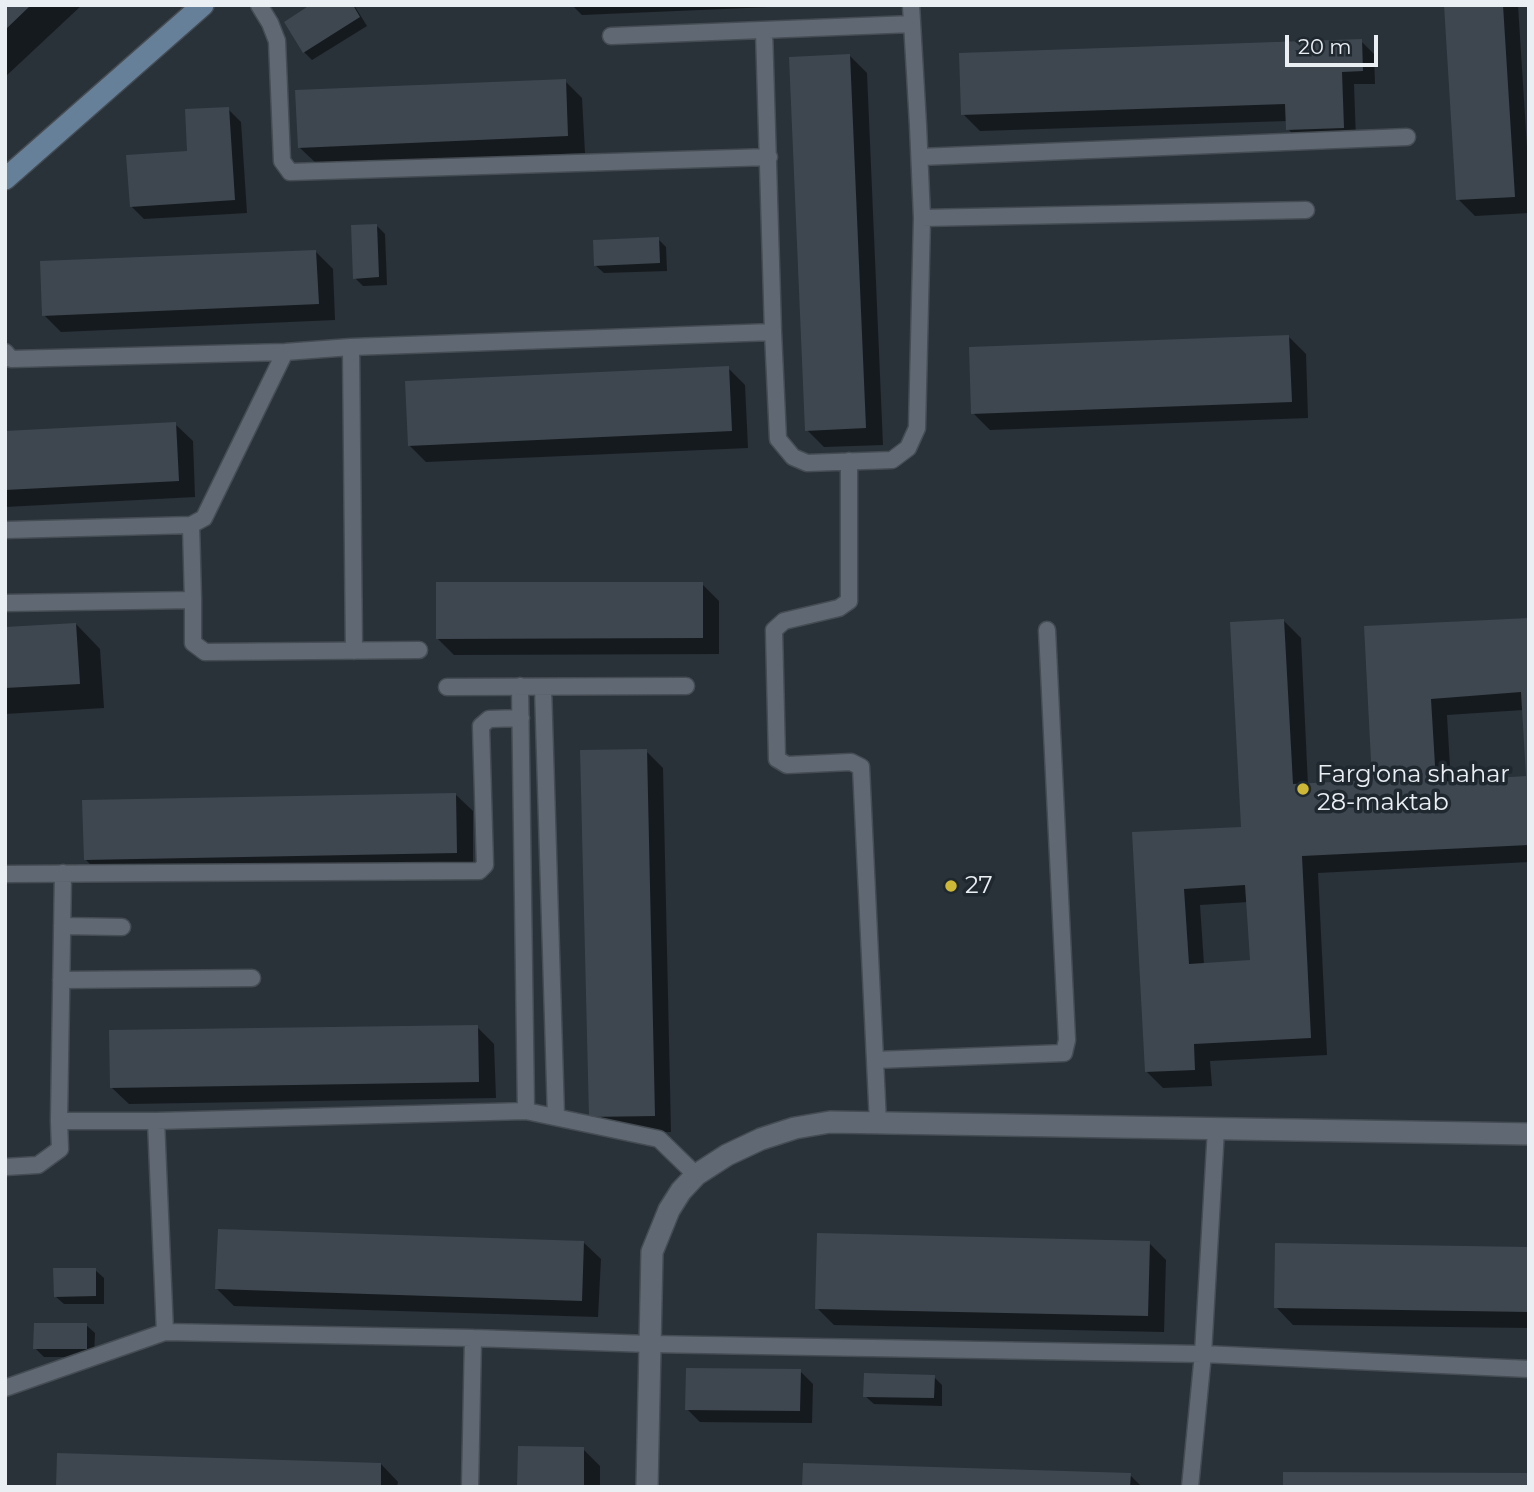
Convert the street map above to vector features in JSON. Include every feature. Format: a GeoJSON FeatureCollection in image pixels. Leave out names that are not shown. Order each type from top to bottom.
{"type":"FeatureCollection","features":[{"type":"Feature","properties":{"kind":"street"},"geometry":{"type":"LineString","coordinates":[[5,179],[203,5]]}},
{"type":"Feature","properties":{"kind":"street"},"geometry":{"type":"LineString","coordinates":[[647,1487],[652,1252],[669,1210],[681,1191],[696,1175],[727,1155],[761,1139],[795,1128],[830,1122],[1529,1135]]}},
{"type":"Feature","properties":{"kind":"lane"},"geometry":{"type":"LineString","coordinates":[[259,5],[277,41],[282,161],[290,172],[769,157]]}},
{"type":"Feature","properties":{"kind":"lane"},"geometry":{"type":"LineString","coordinates":[[764,30],[778,439],[793,457],[807,463],[892,460],[908,448],[916,428],[922,218],[911,5]]}},
{"type":"Feature","properties":{"kind":"lane"},"geometry":{"type":"LineString","coordinates":[[611,36],[912,24]]}},
{"type":"Feature","properties":{"kind":"lane"},"geometry":{"type":"LineString","coordinates":[[920,157],[1407,137]]}},
{"type":"Feature","properties":{"kind":"lane"},"geometry":{"type":"LineString","coordinates":[[922,218],[1306,209]]}},
{"type":"Feature","properties":{"kind":"lane"},"geometry":{"type":"LineString","coordinates":[[5,352],[11,359],[285,352],[351,347],[773,332]]}},
{"type":"Feature","properties":{"kind":"lane"},"geometry":{"type":"LineString","coordinates":[[351,347],[354,651]]}},
{"type":"Feature","properties":{"kind":"lane"},"geometry":{"type":"LineString","coordinates":[[5,530],[191,525],[204,518],[285,352]]}},
{"type":"Feature","properties":{"kind":"lane"},"geometry":{"type":"LineString","coordinates":[[849,461],[849,601],[839,608],[784,621],[774,630],[777,759],[786,765],[851,762],[861,767],[878,1123]]}},
{"type":"Feature","properties":{"kind":"lane"},"geometry":{"type":"LineString","coordinates":[[191,525],[193,643],[205,652],[419,650]]}},
{"type":"Feature","properties":{"kind":"lane"},"geometry":{"type":"LineString","coordinates":[[5,603],[192,600]]}},
{"type":"Feature","properties":{"kind":"lane"},"geometry":{"type":"LineString","coordinates":[[875,1059],[1064,1053],[1067,1040],[1046,630]]}},
{"type":"Feature","properties":{"kind":"lane"},"geometry":{"type":"LineString","coordinates":[[447,687],[686,686]]}},
{"type":"Feature","properties":{"kind":"lane"},"geometry":{"type":"LineString","coordinates":[[520,687],[526,1111]]}},
{"type":"Feature","properties":{"kind":"lane"},"geometry":{"type":"LineString","coordinates":[[543,687],[556,1117]]}},
{"type":"Feature","properties":{"kind":"lane"},"geometry":{"type":"LineString","coordinates":[[5,874],[479,871],[485,865],[481,726],[489,719],[520,718]]}},
{"type":"Feature","properties":{"kind":"lane"},"geometry":{"type":"LineString","coordinates":[[5,1167],[38,1164],[60,1149],[63,873]]}},
{"type":"Feature","properties":{"kind":"lane"},"geometry":{"type":"LineString","coordinates":[[62,926],[122,927]]}},
{"type":"Feature","properties":{"kind":"lane"},"geometry":{"type":"LineString","coordinates":[[61,980],[252,978]]}},
{"type":"Feature","properties":{"kind":"lane"},"geometry":{"type":"LineString","coordinates":[[59,1121],[526,1111],[659,1139],[696,1175]]}},
{"type":"Feature","properties":{"kind":"lane"},"geometry":{"type":"LineString","coordinates":[[156,1121],[165,1332]]}},
{"type":"Feature","properties":{"kind":"lane"},"geometry":{"type":"LineString","coordinates":[[1190,1487],[1203,1354],[1216,1129]]}},
{"type":"Feature","properties":{"kind":"lane"},"geometry":{"type":"LineString","coordinates":[[5,1388],[165,1332],[1203,1354],[1529,1369]]}},
{"type":"Feature","properties":{"kind":"lane"},"geometry":{"type":"LineString","coordinates":[[470,1487],[473,1338]]}},
{"type":"Feature","properties":{"kind":"building"},"geometry":{"type":"Polygon","coordinates":[[[5,5],[31,5],[5,30],[5,5]]]}},
{"type":"Feature","properties":{"kind":"building"},"geometry":{"type":"Polygon","coordinates":[[[310,5],[353,5],[360,17],[303,53],[284,22],[310,5]]]}},
{"type":"Feature","properties":{"kind":"building"},"geometry":{"type":"Polygon","coordinates":[[[1444,5],[1503,5],[1515,197],[1456,200],[1444,5]]]}},
{"type":"Feature","properties":{"kind":"building"},"geometry":{"type":"Polygon","coordinates":[[[1362,39],[1363,71],[1342,72],[1344,128],[1286,130],[1285,104],[961,115],[959,53],[1362,39]]]}},
{"type":"Feature","properties":{"kind":"building"},"geometry":{"type":"Polygon","coordinates":[[[850,54],[866,428],[805,431],[789,57],[850,54]]]}},
{"type":"Feature","properties":{"kind":"building"},"geometry":{"type":"Polygon","coordinates":[[[566,79],[568,136],[298,148],[295,90],[566,79]]]}},
{"type":"Feature","properties":{"kind":"building"},"geometry":{"type":"Polygon","coordinates":[[[229,107],[235,200],[130,207],[126,155],[187,151],[185,109],[229,107]]]}},
{"type":"Feature","properties":{"kind":"building"},"geometry":{"type":"Polygon","coordinates":[[[377,224],[379,277],[353,279],[351,225],[377,224]]]}},
{"type":"Feature","properties":{"kind":"building"},"geometry":{"type":"Polygon","coordinates":[[[659,237],[660,263],[594,266],[593,240],[659,237]]]}},
{"type":"Feature","properties":{"kind":"building"},"geometry":{"type":"Polygon","coordinates":[[[316,250],[319,304],[42,316],[40,261],[316,250]]]}},
{"type":"Feature","properties":{"kind":"building"},"geometry":{"type":"Polygon","coordinates":[[[1289,335],[1292,402],[971,414],[969,347],[1289,335]]]}},
{"type":"Feature","properties":{"kind":"building"},"geometry":{"type":"Polygon","coordinates":[[[729,366],[732,431],[408,446],[405,381],[729,366]]]}},
{"type":"Feature","properties":{"kind":"building"},"geometry":{"type":"Polygon","coordinates":[[[176,422],[179,481],[5,490],[5,431],[176,422]]]}},
{"type":"Feature","properties":{"kind":"building"},"geometry":{"type":"Polygon","coordinates":[[[436,582],[703,582],[703,638],[436,639],[436,582]]]}},
{"type":"Feature","properties":{"kind":"building"},"geometry":{"type":"Polygon","coordinates":[[[1529,618],[1529,845],[1302,856],[1311,1038],[1194,1044],[1195,1070],[1145,1072],[1132,832],[1241,827],[1230,622],[1284,619],[1293,784],[1372,780],[1364,626],[1529,618]],[[1521,692],[1431,699],[1436,782],[1526,776],[1521,692]],[[1245,885],[1184,889],[1189,964],[1250,960],[1245,885]]]}},
{"type":"Feature","properties":{"kind":"building"},"geometry":{"type":"Polygon","coordinates":[[[76,623],[80,684],[5,688],[5,627],[76,623]]]}},
{"type":"Feature","properties":{"kind":"building"},"geometry":{"type":"Polygon","coordinates":[[[647,749],[655,1116],[589,1117],[580,750],[647,749]]]}},
{"type":"Feature","properties":{"kind":"building"},"geometry":{"type":"Polygon","coordinates":[[[456,793],[457,853],[84,860],[82,800],[456,793]]]}},
{"type":"Feature","properties":{"kind":"building"},"geometry":{"type":"Polygon","coordinates":[[[478,1025],[479,1082],[110,1088],[109,1030],[478,1025]]]}},
{"type":"Feature","properties":{"kind":"building"},"geometry":{"type":"Polygon","coordinates":[[[218,1229],[584,1241],[582,1301],[215,1289],[218,1229]]]}},
{"type":"Feature","properties":{"kind":"building"},"geometry":{"type":"Polygon","coordinates":[[[817,1233],[1150,1241],[1148,1316],[815,1309],[817,1233]]]}},
{"type":"Feature","properties":{"kind":"building"},"geometry":{"type":"Polygon","coordinates":[[[1275,1243],[1529,1247],[1529,1312],[1274,1308],[1275,1243]]]}},
{"type":"Feature","properties":{"kind":"building"},"geometry":{"type":"Polygon","coordinates":[[[53,1268],[96,1268],[96,1296],[54,1297],[53,1268]]]}},
{"type":"Feature","properties":{"kind":"building"},"geometry":{"type":"Polygon","coordinates":[[[34,1323],[87,1323],[87,1349],[33,1349],[34,1323]]]}},
{"type":"Feature","properties":{"kind":"building"},"geometry":{"type":"Polygon","coordinates":[[[686,1368],[801,1369],[800,1411],[685,1410],[686,1368]]]}},
{"type":"Feature","properties":{"kind":"building"},"geometry":{"type":"Polygon","coordinates":[[[864,1373],[935,1375],[934,1398],[863,1397],[864,1373]]]}},
{"type":"Feature","properties":{"kind":"building"},"geometry":{"type":"Polygon","coordinates":[[[518,1446],[584,1447],[584,1487],[517,1487],[518,1446]]]}},
{"type":"Feature","properties":{"kind":"building"},"geometry":{"type":"Polygon","coordinates":[[[57,1453],[381,1463],[381,1487],[56,1487],[57,1453]]]}},
{"type":"Feature","properties":{"kind":"building"},"geometry":{"type":"Polygon","coordinates":[[[803,1463],[1131,1473],[1130,1487],[802,1487],[803,1463]]]}},
{"type":"Feature","properties":{"kind":"building"},"geometry":{"type":"Polygon","coordinates":[[[1283,1472],[1529,1473],[1529,1487],[1283,1487],[1283,1472]]]}},
{"type":"Feature","properties":{"kind":"place","name":"Farg'ona shahar 28-maktab"},"geometry":{"type":"Point","coordinates":[1303,789]}},
{"type":"Feature","properties":{"kind":"place","name":"27"},"geometry":{"type":"Point","coordinates":[951,886]}}]}
